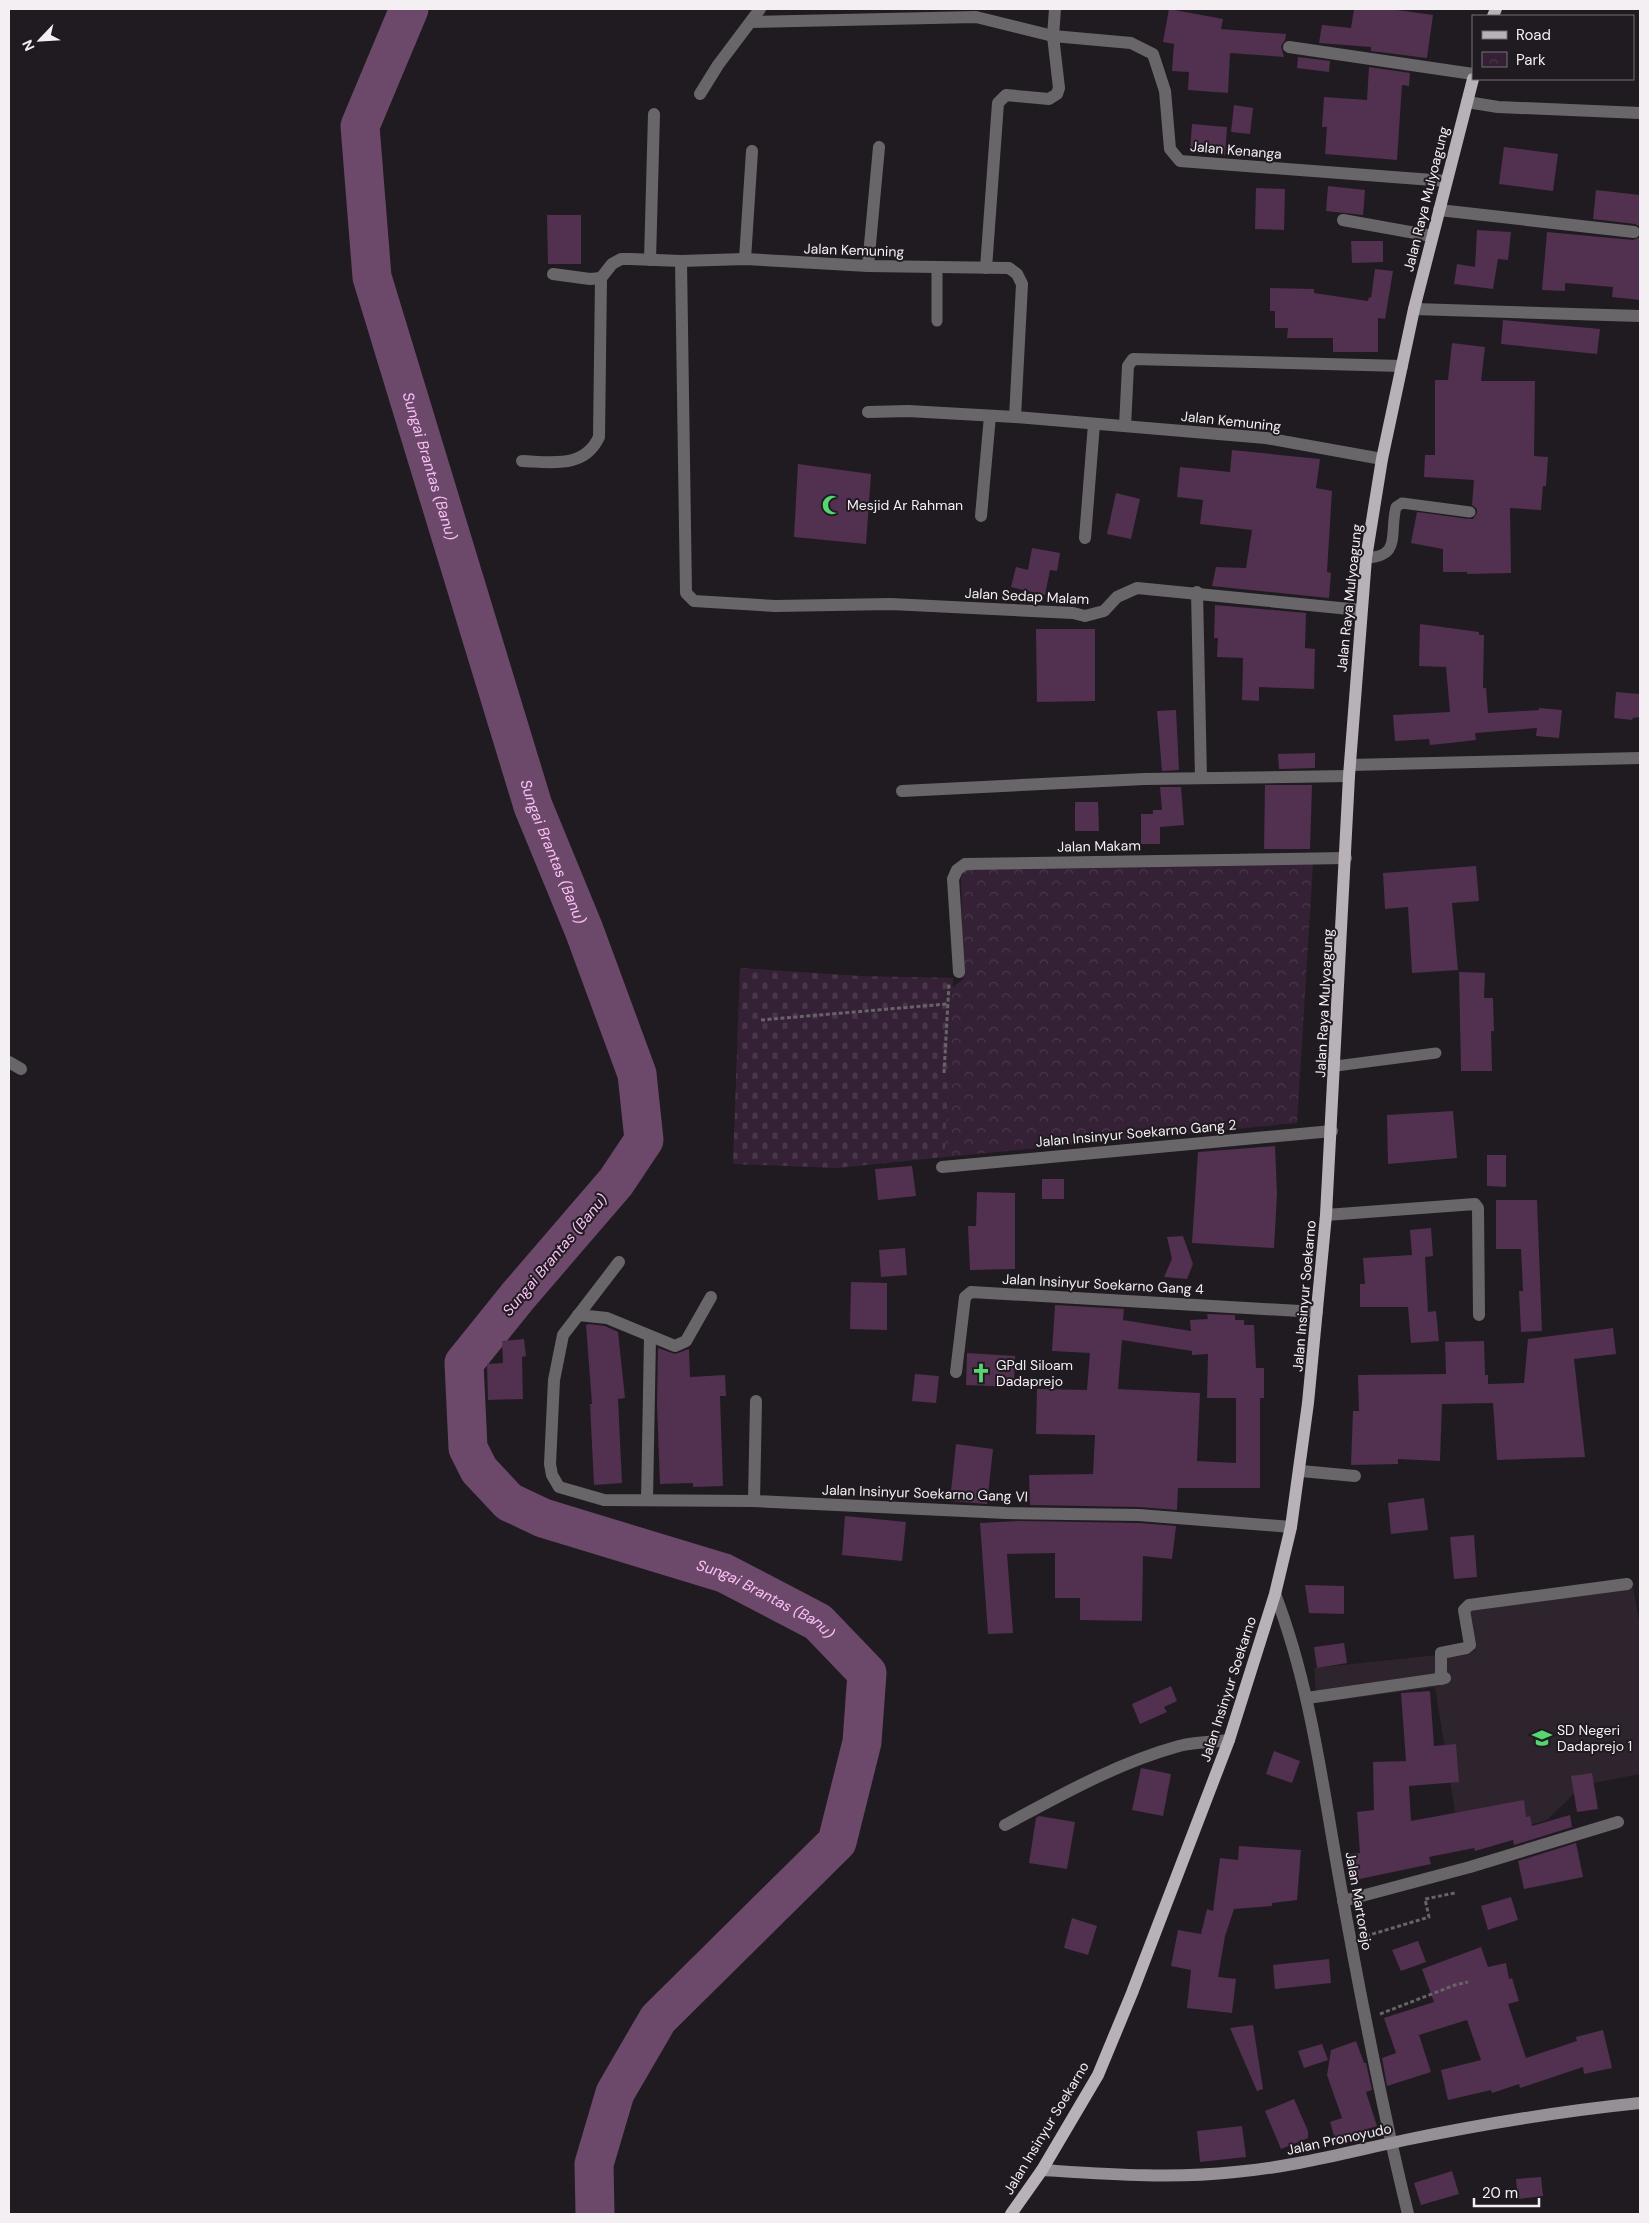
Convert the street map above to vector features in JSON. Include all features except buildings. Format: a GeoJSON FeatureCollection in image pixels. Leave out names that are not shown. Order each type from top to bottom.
{"type":"FeatureCollection","features":[{"type":"Feature","properties":{"kind":"main road","name":"Jalan Raya Mulyoagung"},"geometry":{"type":"LineString","coordinates":[[1332,1131],[1350,771],[1360,610],[1366,558],[1382,459],[1414,308],[1473,80]]}},
{"type":"Feature","properties":{"kind":"main road","name":"Jalan Insinyur Soekarno"},"geometry":{"type":"LineString","coordinates":[[1011,2214],[1042,2170],[1098,2075],[1155,1936],[1229,1740],[1275,1594],[1291,1526],[1301,1471],[1326,1215],[1332,1131]]}},
{"type":"Feature","properties":{"kind":"main road","name":"Jalan Pronoyudo"},"geometry":{"type":"LineString","coordinates":[[1042,2170],[1108,2174],[1233,2172],[1333,2157],[1391,2143],[1552,2113],[1640,2103]]}},
{"type":"Feature","properties":{"kind":"street"},"geometry":{"type":"LineString","coordinates":[[700,94],[760,9]]}},
{"type":"Feature","properties":{"kind":"street"},"geometry":{"type":"LineString","coordinates":[[986,268],[998,103],[1006,95],[1049,99],[1057,94],[1059,88],[1053,36],[1055,9]]}},
{"type":"Feature","properties":{"kind":"street","name":"Jalan Kenanga"},"geometry":{"type":"LineString","coordinates":[[751,22],[975,13],[1053,36],[1131,43],[1153,54],[1165,91],[1170,149],[1173,156],[1180,161],[1446,181]]}},
{"type":"Feature","properties":{"kind":"street"},"geometry":{"type":"LineString","coordinates":[[1289,47],[1472,74]]}},
{"type":"Feature","properties":{"kind":"street"},"geometry":{"type":"LineString","coordinates":[[1467,102],[1498,107],[1640,113]]}},
{"type":"Feature","properties":{"kind":"street"},"geometry":{"type":"LineString","coordinates":[[650,260],[654,114]]}},
{"type":"Feature","properties":{"kind":"street"},"geometry":{"type":"LineString","coordinates":[[868,266],[879,147]]}},
{"type":"Feature","properties":{"kind":"street"},"geometry":{"type":"LineString","coordinates":[[745,258],[752,151]]}},
{"type":"Feature","properties":{"kind":"street"},"geometry":{"type":"LineString","coordinates":[[1439,210],[1634,232]]}},
{"type":"Feature","properties":{"kind":"street"},"geometry":{"type":"LineString","coordinates":[[1343,220],[1432,236]]}},
{"type":"Feature","properties":{"kind":"street","name":"Jalan Kemuning"},"geometry":{"type":"LineString","coordinates":[[601,278],[612,264],[621,259],[681,261],[745,258],[868,266],[1009,268],[1017,274],[1022,284],[1015,417]]}},
{"type":"Feature","properties":{"kind":"street","name":"Jalan Sedap Malam"},"geometry":{"type":"LineString","coordinates":[[681,261],[686,593],[694,601],[775,606],[892,604],[1073,613],[1085,616],[1104,611],[1117,597],[1137,588],[1198,592],[1360,610]]}},
{"type":"Feature","properties":{"kind":"street"},"geometry":{"type":"LineString","coordinates":[[522,461],[575,460],[594,448],[599,437],[601,278],[590,279],[552,274]]}},
{"type":"Feature","properties":{"kind":"street"},"geometry":{"type":"LineString","coordinates":[[1414,308],[1640,316]]}},
{"type":"Feature","properties":{"kind":"street"},"geometry":{"type":"LineString","coordinates":[[1125,426],[1128,366],[1133,359],[1402,366]]}},
{"type":"Feature","properties":{"kind":"street","name":"Jalan Kemuning"},"geometry":{"type":"LineString","coordinates":[[868,412],[908,411],[1015,417],[1266,438],[1382,459]]}},
{"type":"Feature","properties":{"kind":"street"},"geometry":{"type":"LineString","coordinates":[[981,516],[990,416]]}},
{"type":"Feature","properties":{"kind":"street"},"geometry":{"type":"LineString","coordinates":[[1085,538],[1094,424]]}},
{"type":"Feature","properties":{"kind":"street"},"geometry":{"type":"LineString","coordinates":[[1198,592],[1201,778]]}},
{"type":"Feature","properties":{"kind":"street"},"geometry":{"type":"LineString","coordinates":[[902,791],[1073,781],[1201,778],[1640,758]]}},
{"type":"Feature","properties":{"kind":"street","name":"Jalan Makam"},"geometry":{"type":"LineString","coordinates":[[959,972],[953,879],[957,870],[965,864],[1346,858]]}},
{"type":"Feature","properties":{"kind":"street"},"geometry":{"type":"LineString","coordinates":[[9,1062],[21,1069]]}},
{"type":"Feature","properties":{"kind":"street","name":"Jalan Insinyur Soekarno Gang 2"},"geometry":{"type":"LineString","coordinates":[[942,1167],[1332,1131]]}},
{"type":"Feature","properties":{"kind":"street"},"geometry":{"type":"LineString","coordinates":[[1326,1215],[1475,1204],[1478,1208],[1480,1315]]}},
{"type":"Feature","properties":{"kind":"street"},"geometry":{"type":"LineString","coordinates":[[578,1316],[619,1262]]}},
{"type":"Feature","properties":{"kind":"street","name":"Jalan Insinyur Soekarno Gang 4"},"geometry":{"type":"LineString","coordinates":[[956,1372],[965,1297],[970,1292],[1317,1312]]}},
{"type":"Feature","properties":{"kind":"street"},"geometry":{"type":"LineString","coordinates":[[578,1316],[607,1318],[625,1323],[650,1337],[675,1346],[682,1345],[711,1297]]}},
{"type":"Feature","properties":{"kind":"street","name":"Jalan Insinyur Soekarno Gang VI"},"geometry":{"type":"LineString","coordinates":[[578,1316],[563,1335],[555,1370],[550,1464],[552,1475],[559,1486],[604,1500],[754,1501],[1006,1513],[1139,1515],[1291,1526]]}},
{"type":"Feature","properties":{"kind":"street"},"geometry":{"type":"LineString","coordinates":[[648,1500],[650,1337]]}},
{"type":"Feature","properties":{"kind":"street"},"geometry":{"type":"LineString","coordinates":[[754,1501],[756,1401]]}},
{"type":"Feature","properties":{"kind":"street"},"geometry":{"type":"LineString","coordinates":[[1301,1471],[1355,1476]]}},
{"type":"Feature","properties":{"kind":"street"},"geometry":{"type":"LineString","coordinates":[[1307,1698],[1444,1679],[1441,1653],[1466,1648],[1470,1644],[1464,1610],[1469,1605],[1627,1584]]}},
{"type":"Feature","properties":{"kind":"street","name":"Jalan Martorejo"},"geometry":{"type":"LineString","coordinates":[[1275,1594],[1292,1638],[1307,1698],[1366,2020],[1391,2143],[1408,2214]]}},
{"type":"Feature","properties":{"kind":"street"},"geometry":{"type":"LineString","coordinates":[[1005,1825],[1102,1774],[1140,1758],[1182,1746],[1229,1740]]}},
{"type":"Feature","properties":{"kind":"street"},"geometry":{"type":"LineString","coordinates":[[1343,1900],[1470,1867],[1618,1822]]}},
{"type":"Feature","properties":{"kind":"lane"},"geometry":{"type":"LineString","coordinates":[[937,268],[937,321]]}},
{"type":"Feature","properties":{"kind":"lane"},"geometry":{"type":"LineString","coordinates":[[1366,558],[1382,557],[1386,554],[1391,545],[1396,507],[1402,503],[1470,512]]}},
{"type":"Feature","properties":{"kind":"lane"},"geometry":{"type":"LineString","coordinates":[[1336,1066],[1436,1053]]}},
{"type":"Feature","properties":{"kind":"path"},"geometry":{"type":"LineString","coordinates":[[944,1073],[949,984],[959,972]]}},
{"type":"Feature","properties":{"kind":"path"},"geometry":{"type":"LineString","coordinates":[[761,1020],[947,1004]]}},
{"type":"Feature","properties":{"kind":"path"},"geometry":{"type":"LineString","coordinates":[[1351,1940],[1429,1917],[1425,1899],[1455,1893]]}},
{"type":"Feature","properties":{"kind":"path"},"geometry":{"type":"LineString","coordinates":[[1366,2020],[1455,1985],[1468,1982]]}},
{"type":"Feature","properties":{"kind":"shaded area","name":"SD Negeri Dadaprejo 1"},"geometry":{"type":"Polygon","coordinates":[[[1633,1588],[1640,1626],[1640,1774],[1583,1785],[1547,1820],[1526,1826],[1456,1818],[1435,1687],[1317,1703],[1314,1668],[1475,1651],[1469,1611],[1633,1588]]]}},
{"type":"Feature","properties":{"kind":"green space"},"geometry":{"type":"Polygon","coordinates":[[[1313,864],[1297,1123],[945,1157],[952,988],[963,979],[961,877],[966,869],[1313,864]]]}},
{"type":"Feature","properties":{"kind":"green space"},"geometry":{"type":"Polygon","coordinates":[[[740,968],[861,976],[953,978],[945,1157],[837,1168],[733,1164],[740,968]]]}},
{"type":"Feature","properties":{"kind":"waterway","name":"Sungai Brantas (Banu)"},"geometry":{"type":"LineString","coordinates":[[409,9],[360,126],[372,277],[533,806],[584,930],[637,1074],[644,1140],[616,1182],[518,1296],[464,1363],[468,1448],[479,1470],[509,1502],[543,1518],[724,1573],[818,1622],[867,1673],[862,1742],[837,1842],[658,2019],[615,2093],[594,2164],[595,2214]]}},
{"type":"Feature","properties":{"kind":"place","name":"Mesjid Ar Rahman"},"geometry":{"type":"Point","coordinates":[832,505]}},
{"type":"Feature","properties":{"kind":"place","name":"GPdI Siloam Dadaprejo"},"geometry":{"type":"Point","coordinates":[981,1373]}},
{"type":"Feature","properties":{"kind":"place","name":"SD Negeri Dadaprejo 1"},"geometry":{"type":"Point","coordinates":[1542,1738]}}]}
